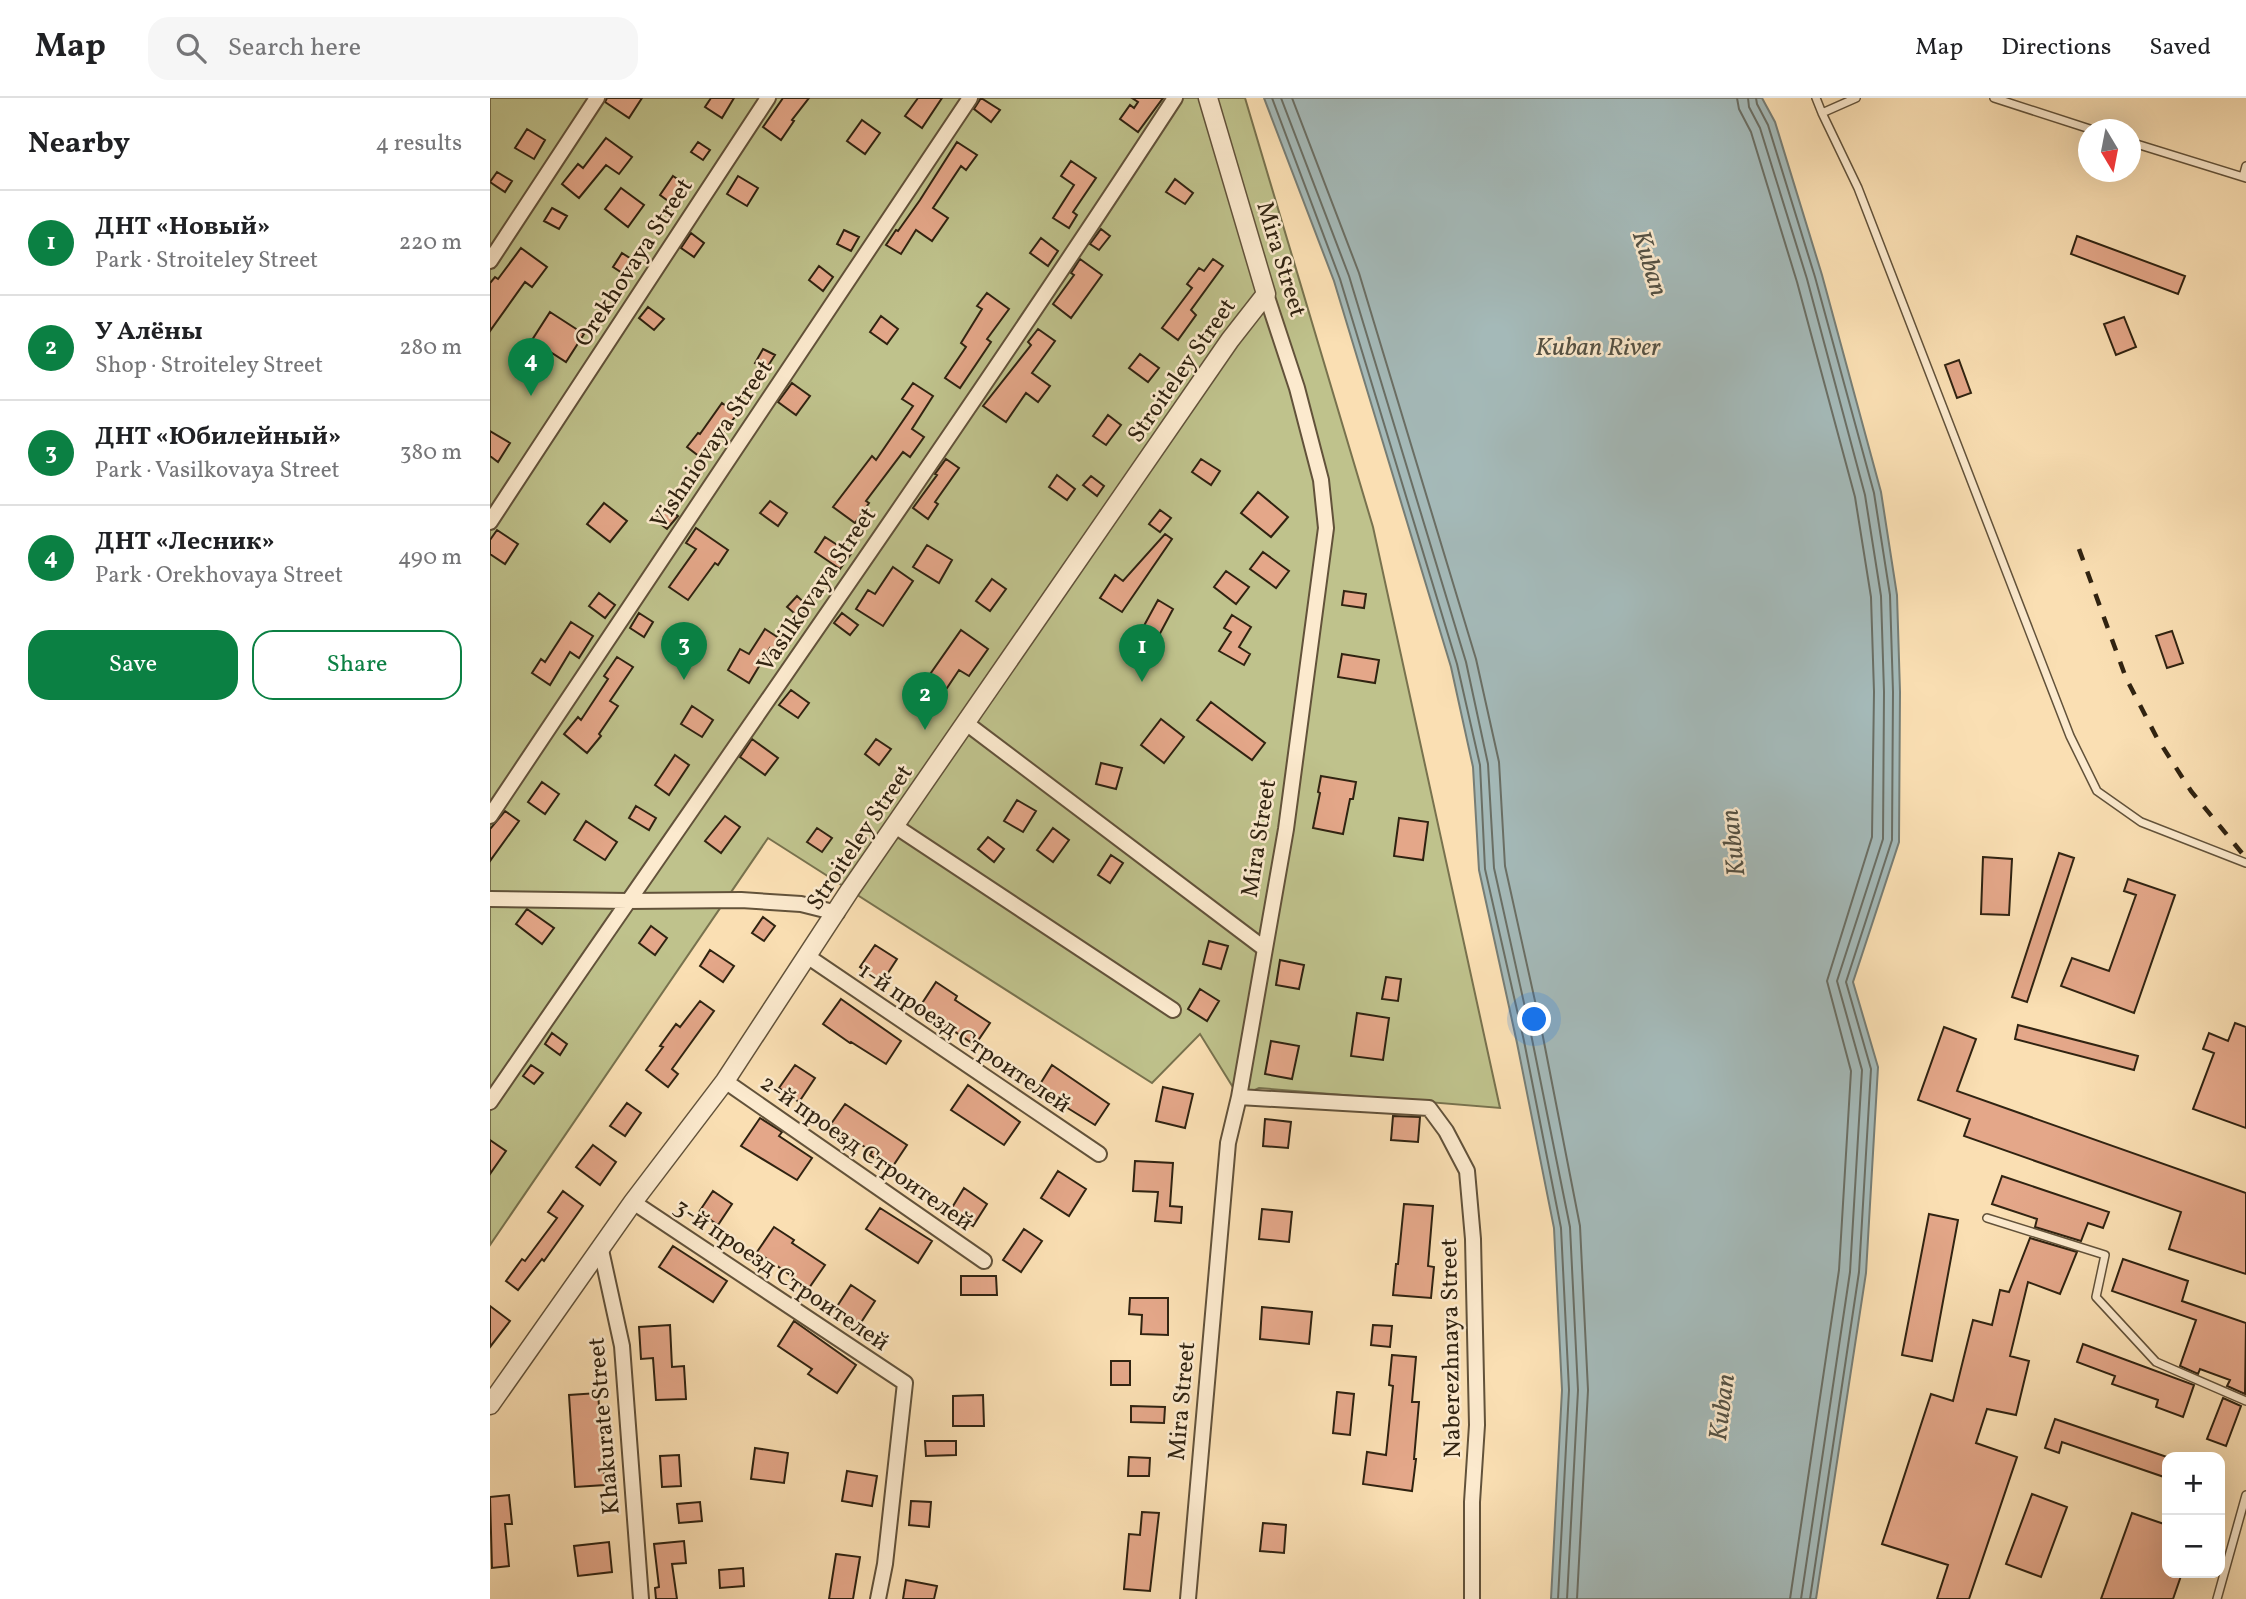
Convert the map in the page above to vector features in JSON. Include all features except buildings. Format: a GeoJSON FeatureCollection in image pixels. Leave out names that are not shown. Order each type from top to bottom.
{"type":"FeatureCollection","features":[{"type":"Feature","properties":{"kind":"street"},"geometry":{"type":"LineString","coordinates":[[490,261],[597,98]]}},
{"type":"Feature","properties":{"kind":"street","name":"Orekhovaya Street"},"geometry":{"type":"LineString","coordinates":[[490,522],[768,98]]}},
{"type":"Feature","properties":{"kind":"street","name":"Vishniovaya Street"},"geometry":{"type":"LineString","coordinates":[[490,816],[970,98]]}},
{"type":"Feature","properties":{"kind":"street","name":"Vasilkovaya Street"},"geometry":{"type":"LineString","coordinates":[[490,1102],[1102,211],[1175,98]]}},
{"type":"Feature","properties":{"kind":"street","name":"Mira Street"},"geometry":{"type":"LineString","coordinates":[[1188,1599],[1228,1143],[1239,1097],[1286,829],[1326,528],[1321,480],[1297,388],[1208,98]]}},
{"type":"Feature","properties":{"kind":"street","name":"Stroiteley Street"},"geometry":{"type":"LineString","coordinates":[[490,1405],[633,1202],[724,1081],[965,723],[1230,340],[1266,293]]}},
{"type":"Feature","properties":{"kind":"street"},"geometry":{"type":"LineString","coordinates":[[965,723],[1265,949]]}},
{"type":"Feature","properties":{"kind":"street"},"geometry":{"type":"LineString","coordinates":[[895,826],[1173,1010]]}},
{"type":"Feature","properties":{"kind":"street"},"geometry":{"type":"LineString","coordinates":[[490,899],[741,900],[801,904],[837,913]]}},
{"type":"Feature","properties":{"kind":"street","name":"1-й проезд Строителей"},"geometry":{"type":"LineString","coordinates":[[807,956],[1098,1154]]}},
{"type":"Feature","properties":{"kind":"street","name":"2-й проезд Строителей"},"geometry":{"type":"LineString","coordinates":[[724,1081],[984,1261]]}},
{"type":"Feature","properties":{"kind":"street","name":"Naberezhnaya Street"},"geometry":{"type":"LineString","coordinates":[[1239,1097],[1429,1108],[1446,1131],[1467,1171],[1473,1239],[1477,1425],[1472,1502],[1472,1599]]}},
{"type":"Feature","properties":{"kind":"street","name":"3-й проезд Строителей"},"geometry":{"type":"LineString","coordinates":[[633,1202],[905,1383],[885,1564],[878,1599]]}},
{"type":"Feature","properties":{"kind":"street","name":"Khakurate Street"},"geometry":{"type":"LineString","coordinates":[[601,1250],[622,1346],[641,1599]]}},
{"type":"Feature","properties":{"kind":"lane"},"geometry":{"type":"LineString","coordinates":[[1816,98],[1858,188],[2070,736],[2097,791],[2141,822],[2246,863]]}},
{"type":"Feature","properties":{"kind":"lane"},"geometry":{"type":"LineString","coordinates":[[1822,113],[1856,98]]}},
{"type":"Feature","properties":{"kind":"lane"},"geometry":{"type":"LineString","coordinates":[[1994,98],[2078,125]]}},
{"type":"Feature","properties":{"kind":"lane"},"geometry":{"type":"LineString","coordinates":[[2141,145],[2244,178],[2246,166]]}},
{"type":"Feature","properties":{"kind":"lane"},"geometry":{"type":"LineString","coordinates":[[1987,1218],[2105,1255],[2096,1297],[2156,1362],[2246,1401]]}},
{"type":"Feature","properties":{"kind":"lane"},"geometry":{"type":"LineString","coordinates":[[2217,1599],[2246,1495]]}},
{"type":"Feature","properties":{"kind":"green space"},"geometry":{"type":"Polygon","coordinates":[[[490,98],[1245,98],[1373,527],[1500,1108],[1259,1088],[1239,1097],[1200,1034],[1152,1083],[768,838],[490,1245],[490,98]]]}},
{"type":"Feature","properties":{"kind":"water","name":"Kuban River"},"geometry":{"type":"Polygon","coordinates":[[[1264,98],[1762,98],[1775,122],[1822,275],[1881,492],[1897,595],[1900,692],[1899,842],[1853,982],[1878,1067],[1866,1273],[1816,1599],[1551,1599],[1562,1390],[1554,1228],[1479,870],[1473,767],[1451,667],[1334,281],[1264,98]]]}},
{"type":"Feature","properties":{"kind":"railway"},"geometry":{"type":"LineString","coordinates":[[2079,549],[2126,678],[2157,738],[2191,791],[2246,858]]}},
{"type":"Feature","properties":{"kind":"place","name":"ДНТ «Лесник»"},"geometry":{"type":"Point","coordinates":[531,396]}},
{"type":"Feature","properties":{"kind":"place","name":"ДНТ «Юбилейный»"},"geometry":{"type":"Point","coordinates":[684,680]}},
{"type":"Feature","properties":{"kind":"place","name":"ДНТ «Новый»"},"geometry":{"type":"Point","coordinates":[1142,682]}},
{"type":"Feature","properties":{"kind":"place","name":"У Алёны"},"geometry":{"type":"Point","coordinates":[925,730]}},
{"type":"Feature","properties":{"kind":"water label","name":"Kuban"},"geometry":{"type":"Point","coordinates":[1651,263]}},
{"type":"Feature","properties":{"kind":"water label","name":"Kuban"},"geometry":{"type":"Point","coordinates":[1732,843]}},
{"type":"Feature","properties":{"kind":"water label","name":"Kuban"},"geometry":{"type":"Point","coordinates":[1721,1407]}}]}
